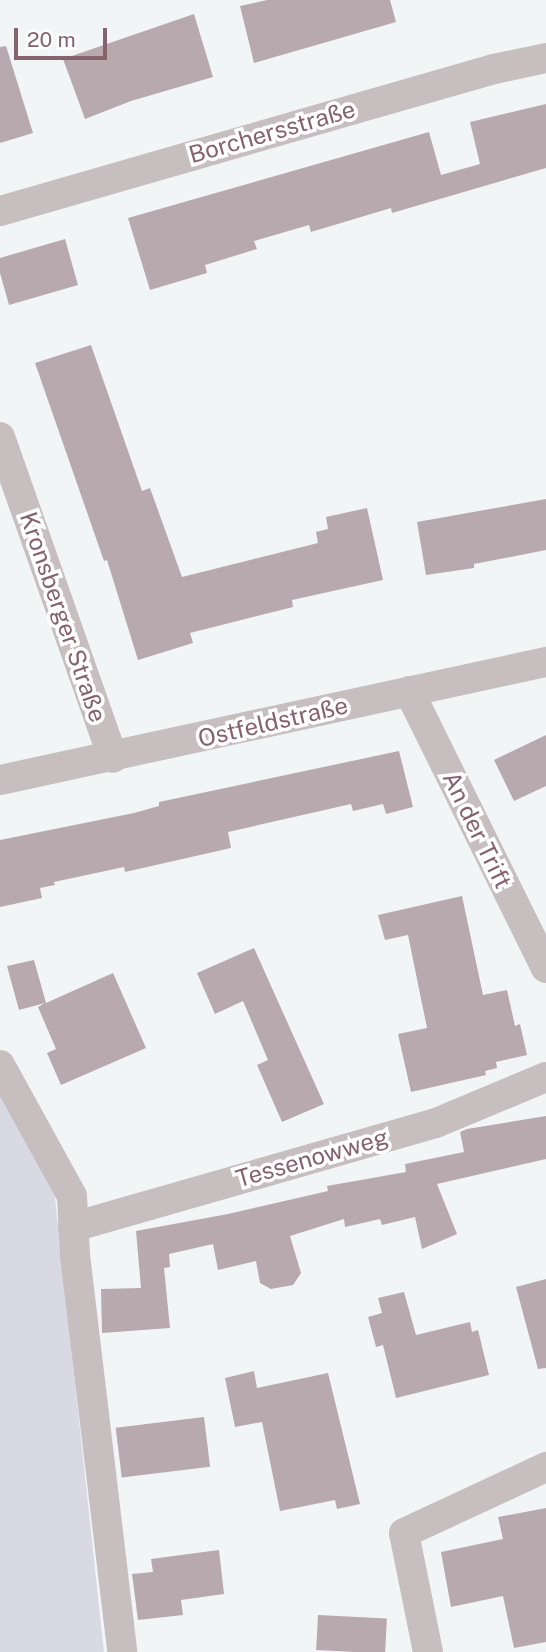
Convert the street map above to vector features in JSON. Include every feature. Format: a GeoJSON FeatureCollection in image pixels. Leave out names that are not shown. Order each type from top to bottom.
{"type":"FeatureCollection","features":[{"type":"Feature","properties":{"kind":"street","name":"Borchersstraße"},"geometry":{"type":"LineString","coordinates":[[0,211],[494,69],[546,58]]}},
{"type":"Feature","properties":{"kind":"street","name":"Kronsberger Straße"},"geometry":{"type":"LineString","coordinates":[[0,437],[113,758]]}},
{"type":"Feature","properties":{"kind":"street","name":"Ostfeldstraße"},"geometry":{"type":"LineString","coordinates":[[0,780],[113,758],[546,662]]}},
{"type":"Feature","properties":{"kind":"street","name":"An der Trift"},"geometry":{"type":"LineString","coordinates":[[409,691],[546,968]]}},
{"type":"Feature","properties":{"kind":"street"},"geometry":{"type":"LineString","coordinates":[[0,1065],[72,1196],[73,1227],[122,1652]]}},
{"type":"Feature","properties":{"kind":"street","name":"Tessenowweg"},"geometry":{"type":"LineString","coordinates":[[73,1227],[436,1123],[546,1077]]}},
{"type":"Feature","properties":{"kind":"street"},"geometry":{"type":"LineString","coordinates":[[428,1652],[404,1533],[546,1466]]}},
{"type":"Feature","properties":{"kind":"shaded area"},"geometry":{"type":"Polygon","coordinates":[[[0,1092],[54,1189],[104,1652],[0,1652],[0,1092]]]}},
{"type":"Feature","properties":{"kind":"building"},"geometry":{"type":"Polygon","coordinates":[[[267,0],[390,0],[396,22],[254,63],[240,6],[267,0]]]}},
{"type":"Feature","properties":{"kind":"building"},"geometry":{"type":"Polygon","coordinates":[[[194,14],[213,77],[131,101],[85,119],[63,59],[194,14]]]}},
{"type":"Feature","properties":{"kind":"building"},"geometry":{"type":"Polygon","coordinates":[[[6,46],[33,133],[0,143],[0,47],[6,46]]]}},
{"type":"Feature","properties":{"kind":"building"},"geometry":{"type":"Polygon","coordinates":[[[546,104],[546,168],[392,213],[391,208],[311,232],[309,225],[254,241],[257,249],[205,265],[207,273],[150,290],[128,218],[429,132],[441,175],[480,164],[470,122],[546,104]]]}},
{"type":"Feature","properties":{"kind":"building"},"geometry":{"type":"Polygon","coordinates":[[[65,239],[78,285],[9,305],[0,273],[0,258],[65,239]]]}},
{"type":"Feature","properties":{"kind":"building"},"geometry":{"type":"Polygon","coordinates":[[[91,345],[142,491],[150,488],[182,577],[318,543],[316,532],[328,529],[326,517],[367,508],[383,580],[292,600],[293,607],[190,633],[193,643],[138,660],[107,560],[104,561],[35,363],[91,345]]]}},
{"type":"Feature","properties":{"kind":"building"},"geometry":{"type":"Polygon","coordinates":[[[546,499],[546,550],[474,564],[474,568],[426,575],[417,522],[546,499]]]}},
{"type":"Feature","properties":{"kind":"building"},"geometry":{"type":"Polygon","coordinates":[[[546,735],[546,786],[514,801],[494,760],[546,735]]]}},
{"type":"Feature","properties":{"kind":"building"},"geometry":{"type":"Polygon","coordinates":[[[399,751],[413,807],[386,814],[383,804],[353,811],[351,804],[228,832],[231,848],[125,872],[124,867],[54,882],[55,885],[40,888],[42,898],[0,907],[0,840],[134,813],[159,806],[159,802],[399,751]]]}},
{"type":"Feature","properties":{"kind":"building"},"geometry":{"type":"Polygon","coordinates":[[[462,896],[483,995],[507,990],[515,1026],[520,1024],[527,1055],[496,1062],[497,1068],[485,1071],[486,1075],[411,1092],[398,1034],[427,1028],[408,935],[385,940],[378,915],[462,896]]]}},
{"type":"Feature","properties":{"kind":"building"},"geometry":{"type":"Polygon","coordinates":[[[254,948],[324,1104],[282,1122],[257,1065],[268,1060],[243,1001],[215,1014],[197,973],[254,948]]]}},
{"type":"Feature","properties":{"kind":"building"},"geometry":{"type":"Polygon","coordinates":[[[34,960],[46,1003],[113,973],[146,1048],[61,1085],[47,1053],[56,1049],[38,1007],[45,1003],[19,1010],[7,966],[34,960]]]}},
{"type":"Feature","properties":{"kind":"building"},"geometry":{"type":"Polygon","coordinates":[[[546,1116],[546,1159],[437,1184],[457,1234],[422,1249],[415,1217],[382,1225],[380,1219],[345,1227],[344,1219],[290,1236],[301,1273],[293,1285],[271,1289],[260,1283],[256,1261],[218,1270],[213,1244],[169,1254],[170,1267],[164,1268],[170,1328],[102,1333],[101,1289],[141,1288],[136,1231],[228,1214],[328,1191],[327,1186],[406,1172],[405,1164],[464,1152],[460,1132],[467,1129],[546,1116]]]}},
{"type":"Feature","properties":{"kind":"building"},"geometry":{"type":"Polygon","coordinates":[[[546,1279],[546,1368],[538,1369],[516,1287],[546,1279]]]}},
{"type":"Feature","properties":{"kind":"building"},"geometry":{"type":"Polygon","coordinates":[[[404,1292],[416,1335],[470,1322],[472,1332],[478,1330],[489,1375],[396,1398],[383,1345],[376,1347],[368,1317],[382,1313],[378,1298],[404,1292]]]}},
{"type":"Feature","properties":{"kind":"building"},"geometry":{"type":"Polygon","coordinates":[[[254,1371],[257,1388],[328,1373],[360,1504],[337,1509],[335,1500],[280,1511],[262,1422],[235,1427],[225,1378],[254,1371]]]}},
{"type":"Feature","properties":{"kind":"building"},"geometry":{"type":"Polygon","coordinates":[[[204,1417],[210,1467],[122,1477],[116,1428],[204,1417]]]}},
{"type":"Feature","properties":{"kind":"building"},"geometry":{"type":"Polygon","coordinates":[[[546,1508],[546,1642],[514,1648],[503,1596],[451,1607],[441,1552],[503,1539],[498,1517],[546,1508]]]}},
{"type":"Feature","properties":{"kind":"building"},"geometry":{"type":"Polygon","coordinates":[[[219,1550],[224,1594],[181,1600],[183,1615],[138,1620],[132,1574],[153,1572],[151,1559],[219,1550]]]}},
{"type":"Feature","properties":{"kind":"building"},"geometry":{"type":"Polygon","coordinates":[[[318,1615],[387,1619],[385,1652],[316,1650],[318,1615]]]}}]}
